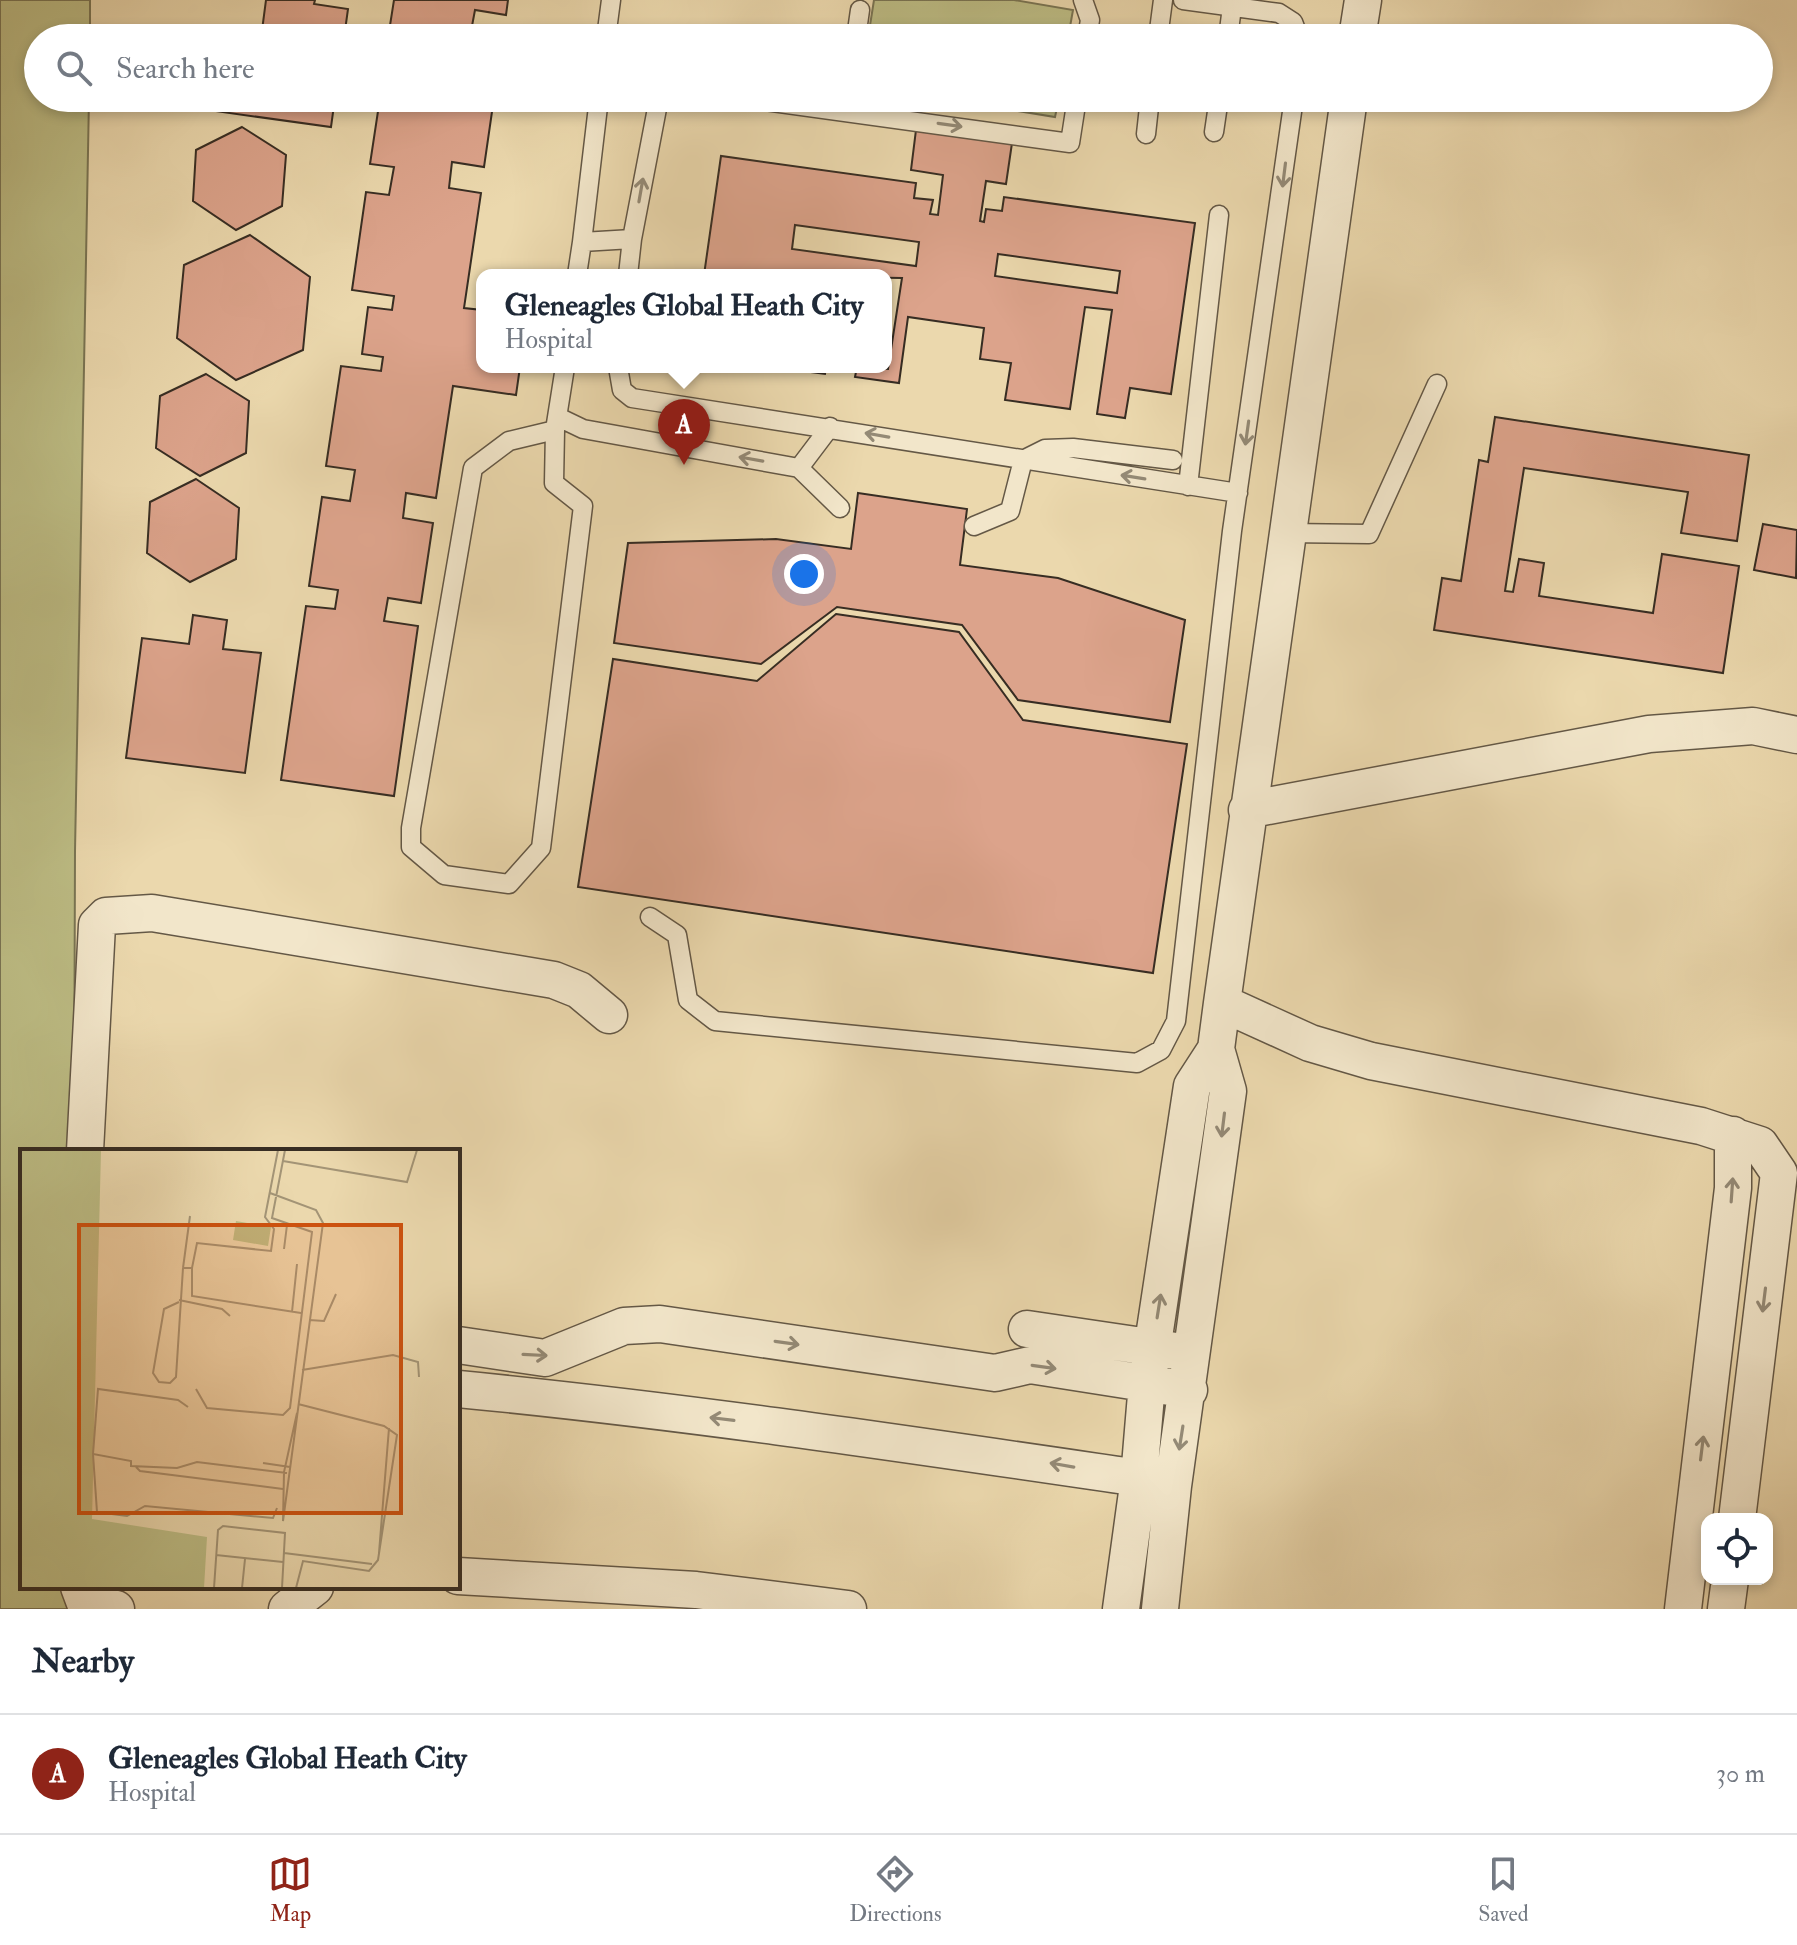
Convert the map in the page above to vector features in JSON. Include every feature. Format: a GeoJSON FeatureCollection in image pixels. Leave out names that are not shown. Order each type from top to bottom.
{"type":"FeatureCollection","features":[{"type":"Feature","properties":{"kind":"street"},"geometry":{"type":"LineString","coordinates":[[1359,24],[1363,0]]}},
{"type":"Feature","properties":{"kind":"street"},"geometry":{"type":"LineString","coordinates":[[1160,1609],[1173,1486],[1189,1390],[1228,1091],[1216,1049],[1347,112]]}},
{"type":"Feature","properties":{"kind":"street"},"geometry":{"type":"LineString","coordinates":[[1247,810],[1649,734],[1753,726],[1797,735]]}},
{"type":"Feature","properties":{"kind":"street"},"geometry":{"type":"LineString","coordinates":[[85,1149],[97,925],[106,916],[152,913],[554,980],[579,990],[609,1015]]}},
{"type":"Feature","properties":{"kind":"street"},"geometry":{"type":"LineString","coordinates":[[1222,1003],[1310,1043],[1371,1061],[1701,1126],[1760,1145],[1779,1173],[1739,1509],[1697,1494]]}},
{"type":"Feature","properties":{"kind":"street"},"geometry":{"type":"LineString","coordinates":[[1103,1609],[1132,1477],[1192,1086],[1216,1049]]}},
{"type":"Feature","properties":{"kind":"street"},"geometry":{"type":"LineString","coordinates":[[1683,1609],[1733,1188],[1733,1135]]}},
{"type":"Feature","properties":{"kind":"street"},"geometry":{"type":"LineString","coordinates":[[460,1345],[545,1358],[624,1326],[660,1324],[995,1373],[1030,1365],[1150,1365],[1193,1353]]}},
{"type":"Feature","properties":{"kind":"street"},"geometry":{"type":"LineString","coordinates":[[1027,1329],[1150,1365],[1189,1390]]}},
{"type":"Feature","properties":{"kind":"street"},"geometry":{"type":"LineString","coordinates":[[460,1389],[574,1400],[976,1452],[1132,1477]]}},
{"type":"Feature","properties":{"kind":"street"},"geometry":{"type":"LineString","coordinates":[[1121,1609],[1132,1477]]}},
{"type":"Feature","properties":{"kind":"street"},"geometry":{"type":"LineString","coordinates":[[460,1576],[696,1590],[848,1609]]}},
{"type":"Feature","properties":{"kind":"street"},"geometry":{"type":"LineString","coordinates":[[1726,1609],[1729,1585]]}},
{"type":"Feature","properties":{"kind":"street"},"geometry":{"type":"LineString","coordinates":[[80,1589],[85,1603],[116,1609]]}},
{"type":"Feature","properties":{"kind":"street"},"geometry":{"type":"LineString","coordinates":[[287,1609],[312,1589]]}},
{"type":"Feature","properties":{"kind":"lane"},"geometry":{"type":"LineString","coordinates":[[608,24],[611,0]]}},
{"type":"Feature","properties":{"kind":"lane"},"geometry":{"type":"LineString","coordinates":[[1083,0],[1089,24]]}},
{"type":"Feature","properties":{"kind":"lane"},"geometry":{"type":"LineString","coordinates":[[1160,24],[1163,0]]}},
{"type":"Feature","properties":{"kind":"lane"},"geometry":{"type":"LineString","coordinates":[[1183,0],[1279,13],[1294,24]]}},
{"type":"Feature","properties":{"kind":"lane"},"geometry":{"type":"LineString","coordinates":[[1230,24],[1232,7]]}},
{"type":"Feature","properties":{"kind":"lane"},"geometry":{"type":"LineString","coordinates":[[858,24],[860,10]]}},
{"type":"Feature","properties":{"kind":"lane"},"geometry":{"type":"LineString","coordinates":[[578,269],[597,112]]}},
{"type":"Feature","properties":{"kind":"lane"},"geometry":{"type":"LineString","coordinates":[[629,269],[656,112]]}},
{"type":"Feature","properties":{"kind":"lane"},"geometry":{"type":"LineString","coordinates":[[892,112],[1070,143],[1075,112]]}},
{"type":"Feature","properties":{"kind":"lane"},"geometry":{"type":"LineString","coordinates":[[1146,134],[1148,112]]}},
{"type":"Feature","properties":{"kind":"lane"},"geometry":{"type":"LineString","coordinates":[[1214,132],[1217,112]]}},
{"type":"Feature","properties":{"kind":"lane"},"geometry":{"type":"LineString","coordinates":[[650,917],[677,935],[688,1000],[715,1021],[1137,1063],[1161,1050],[1176,1021],[1238,493],[1292,112]]}},
{"type":"Feature","properties":{"kind":"lane"},"geometry":{"type":"LineString","coordinates":[[1188,486],[1219,215]]}},
{"type":"Feature","properties":{"kind":"lane"},"geometry":{"type":"LineString","coordinates":[[582,242],[632,239]]}},
{"type":"Feature","properties":{"kind":"lane"},"geometry":{"type":"LineString","coordinates":[[564,373],[557,423],[554,483],[583,506],[541,848],[509,884],[444,875],[411,847],[411,828],[473,468],[509,441],[557,423],[799,468],[840,508]]}},
{"type":"Feature","properties":{"kind":"lane"},"geometry":{"type":"LineString","coordinates":[[619,373],[622,390],[632,398],[1238,493]]}},
{"type":"Feature","properties":{"kind":"lane"},"geometry":{"type":"LineString","coordinates":[[1286,533],[1369,534],[1437,384]]}},
{"type":"Feature","properties":{"kind":"lane"},"geometry":{"type":"LineString","coordinates":[[799,468],[830,427]]}},
{"type":"Feature","properties":{"kind":"lane"},"geometry":{"type":"LineString","coordinates":[[974,526],[1010,511],[1023,460],[1045,449],[1073,448],[1173,460]]}},
{"type":"Feature","properties":{"kind":"green space"},"geometry":{"type":"Polygon","coordinates":[[[0,0],[90,0],[90,24],[24,24],[24,112],[89,112],[75,851],[74,1149],[20,1149],[20,1589],[72,1589],[72,1609],[0,1609],[0,0]]]}},
{"type":"Feature","properties":{"kind":"green space"},"geometry":{"type":"Polygon","coordinates":[[[874,0],[1014,0],[1073,10],[1070,24],[870,24],[874,0]]]}},
{"type":"Feature","properties":{"kind":"green space"},"geometry":{"type":"Polygon","coordinates":[[[1024,112],[1056,112],[1055,117],[1024,112]]]}},
{"type":"Feature","properties":{"kind":"building"},"geometry":{"type":"Polygon","coordinates":[[[266,0],[315,0],[314,4],[348,9],[346,24],[263,24],[266,0]]]}},
{"type":"Feature","properties":{"kind":"building"},"geometry":{"type":"Polygon","coordinates":[[[394,0],[508,0],[506,15],[475,10],[472,24],[390,24],[394,0]]]}},
{"type":"Feature","properties":{"kind":"building"},"geometry":{"type":"Polygon","coordinates":[[[222,112],[333,112],[331,127],[222,112]]]}},
{"type":"Feature","properties":{"kind":"building"},"geometry":{"type":"Polygon","coordinates":[[[378,112],[492,112],[484,167],[452,162],[449,188],[481,193],[464,308],[476,309],[476,373],[519,373],[516,395],[453,386],[436,498],[406,493],[403,518],[433,523],[421,603],[388,598],[384,621],[418,626],[394,796],[281,780],[306,606],[335,609],[338,590],[309,586],[322,497],[350,501],[355,470],[326,466],[341,366],[381,371],[383,357],[362,354],[368,307],[392,310],[394,296],[352,290],[366,192],[389,195],[394,167],[370,164],[378,112]]]}},
{"type":"Feature","properties":{"kind":"building"},"geometry":{"type":"Polygon","coordinates":[[[242,127],[286,155],[282,206],[236,230],[193,201],[196,150],[242,127]]]}},
{"type":"Feature","properties":{"kind":"building"},"geometry":{"type":"Polygon","coordinates":[[[916,130],[1012,143],[1006,184],[986,181],[980,221],[984,222],[986,209],[1002,211],[1004,197],[1195,223],[1171,394],[1130,388],[1125,418],[1097,414],[1112,310],[1085,307],[1070,409],[1005,400],[1011,363],[980,359],[984,328],[908,317],[899,383],[855,377],[856,373],[892,373],[892,343],[902,278],[892,278],[892,269],[705,269],[721,156],[916,183],[914,198],[933,200],[930,214],[938,215],[943,175],[911,170],[916,130]],[[795,225],[792,249],[916,266],[919,242],[795,225]],[[998,254],[995,276],[1117,293],[1120,271],[998,254]]]}},
{"type":"Feature","properties":{"kind":"building"},"geometry":{"type":"Polygon","coordinates":[[[250,235],[310,277],[303,350],[236,380],[177,338],[184,265],[250,235]]]}},
{"type":"Feature","properties":{"kind":"building"},"geometry":{"type":"Polygon","coordinates":[[[206,374],[249,401],[246,453],[200,476],[156,448],[160,396],[206,374]]]}},
{"type":"Feature","properties":{"kind":"building"},"geometry":{"type":"Polygon","coordinates":[[[1495,417],[1749,455],[1737,541],[1681,533],[1688,492],[1524,468],[1505,591],[1513,592],[1519,559],[1544,563],[1539,596],[1653,613],[1662,554],[1739,566],[1723,673],[1434,630],[1442,578],[1461,581],[1479,460],[1488,462],[1495,417]]]}},
{"type":"Feature","properties":{"kind":"building"},"geometry":{"type":"Polygon","coordinates":[[[196,479],[239,508],[236,559],[190,582],[147,553],[150,502],[196,479]]]}},
{"type":"Feature","properties":{"kind":"building"},"geometry":{"type":"Polygon","coordinates":[[[858,493],[967,509],[960,565],[1058,578],[1185,620],[1170,722],[1018,700],[962,625],[837,607],[761,664],[614,643],[628,543],[776,539],[851,549],[858,493]]]}},
{"type":"Feature","properties":{"kind":"building"},"geometry":{"type":"Polygon","coordinates":[[[1763,524],[1797,530],[1796,578],[1754,570],[1763,524]]]}},
{"type":"Feature","properties":{"kind":"building"},"geometry":{"type":"Polygon","coordinates":[[[836,614],[959,632],[1023,720],[1187,744],[1153,973],[578,887],[613,659],[757,681],[836,614]]]}},
{"type":"Feature","properties":{"kind":"building"},"geometry":{"type":"Polygon","coordinates":[[[193,615],[227,620],[223,649],[261,653],[245,773],[126,758],[142,638],[189,644],[193,615]]]}},
{"type":"Feature","properties":{"kind":"place","name":"Gleneagles Global Heath City"},"geometry":{"type":"Point","coordinates":[684,465]}}]}
